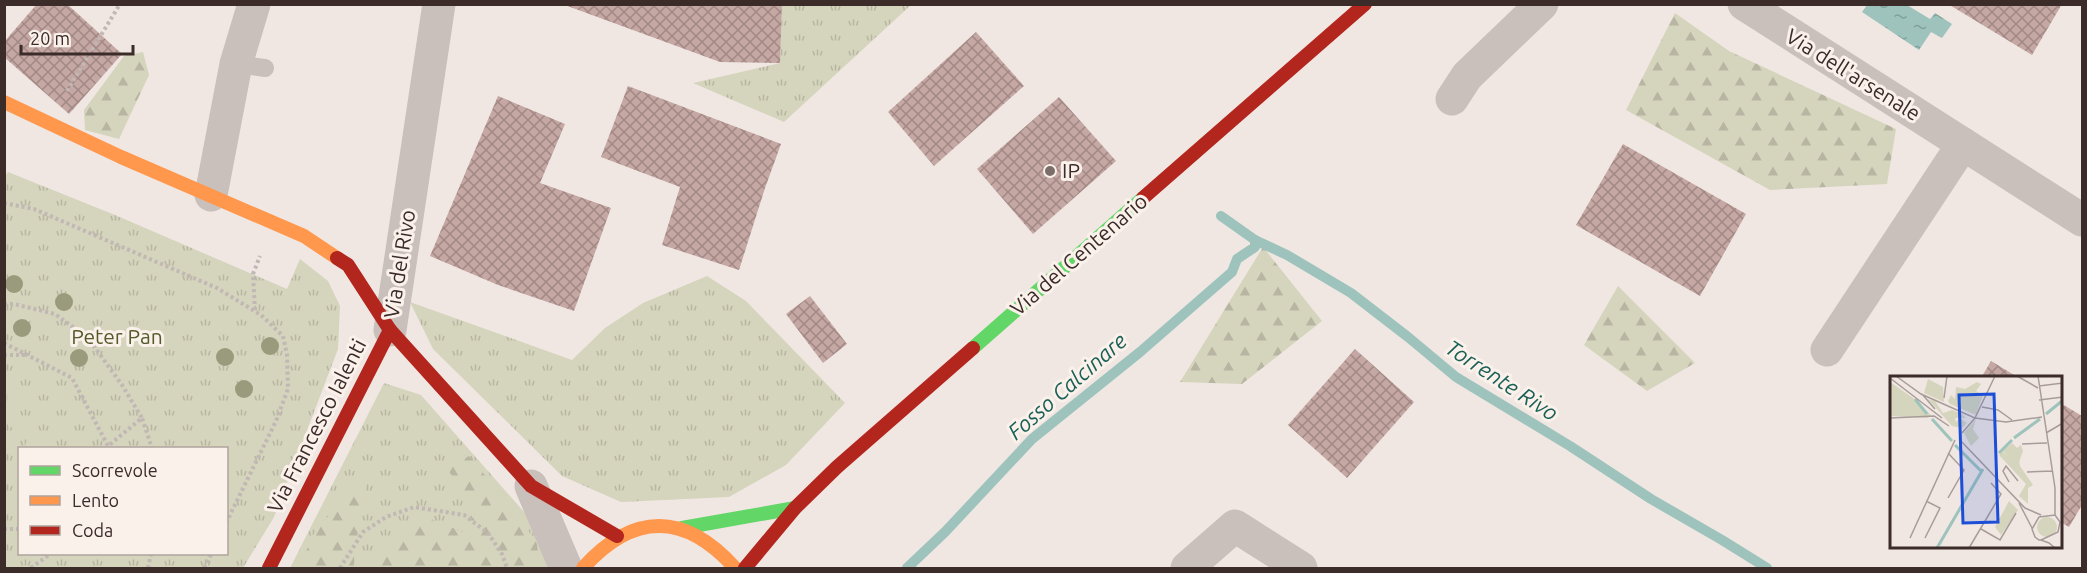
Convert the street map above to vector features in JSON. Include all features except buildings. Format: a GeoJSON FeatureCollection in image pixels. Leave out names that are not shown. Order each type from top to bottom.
{"type":"FeatureCollection","features":[{"type":"Feature","properties":{"kind":"street"},"geometry":{"type":"LineString","coordinates":[[211,195],[250,66],[254,4]]}},
{"type":"Feature","properties":{"kind":"street","name":"Via del Rivo"},"geometry":{"type":"LineString","coordinates":[[390,330],[439,4]]}},
{"type":"Feature","properties":{"kind":"street","name":"Via del Centenario"},"geometry":{"type":"LineString","coordinates":[[746,568],[795,508],[837,467],[1365,4]]}},
{"type":"Feature","properties":{"kind":"street"},"geometry":{"type":"LineString","coordinates":[[1452,99],[1467,76],[1542,4]]}},
{"type":"Feature","properties":{"kind":"street","name":"Via dell'arsenale"},"geometry":{"type":"LineString","coordinates":[[1744,4],[2082,220]]}},
{"type":"Feature","properties":{"kind":"street","name":"Via del Rivo"},"geometry":{"type":"LineString","coordinates":[[4,102],[121,157],[304,236],[348,266],[390,330]]}},
{"type":"Feature","properties":{"kind":"street"},"geometry":{"type":"LineString","coordinates":[[1827,350],[1963,144]]}},
{"type":"Feature","properties":{"kind":"street","name":"Via Francesco Ialenti"},"geometry":{"type":"LineString","coordinates":[[269,568],[390,330],[531,486]]}},
{"type":"Feature","properties":{"kind":"street"},"geometry":{"type":"LineString","coordinates":[[531,486],[618,536]]}},
{"type":"Feature","properties":{"kind":"street"},"geometry":{"type":"LineString","coordinates":[[531,486],[566,568]]}},
{"type":"Feature","properties":{"kind":"street"},"geometry":{"type":"LineString","coordinates":[[682,528],[795,508]]}},
{"type":"Feature","properties":{"kind":"street"},"geometry":{"type":"LineString","coordinates":[[584,568],[598,549],[618,536],[638,528],[660,525],[682,528],[706,538],[725,554],[735,568]]}},
{"type":"Feature","properties":{"kind":"street"},"geometry":{"type":"LineString","coordinates":[[1187,568],[1235,526],[1301,568]]}},
{"type":"Feature","properties":{"kind":"path"},"geometry":{"type":"LineString","coordinates":[[63,98],[120,4]]}},
{"type":"Feature","properties":{"kind":"path"},"geometry":{"type":"LineString","coordinates":[[4,203],[34,209],[217,288],[255,311],[283,336],[287,355],[288,389],[276,421],[228,519]]}},
{"type":"Feature","properties":{"kind":"path"},"geometry":{"type":"LineString","coordinates":[[255,311],[254,274],[264,244],[280,225]]}},
{"type":"Feature","properties":{"kind":"path"},"geometry":{"type":"LineString","coordinates":[[4,304],[14,304],[55,314],[88,338],[122,385],[142,418],[152,447]]}},
{"type":"Feature","properties":{"kind":"path"},"geometry":{"type":"LineString","coordinates":[[4,343],[72,378],[108,447],[142,418]]}},
{"type":"Feature","properties":{"kind":"path"},"geometry":{"type":"LineString","coordinates":[[4,355],[29,356]]}},
{"type":"Feature","properties":{"kind":"path"},"geometry":{"type":"LineString","coordinates":[[340,568],[363,532],[386,517],[414,507],[465,515],[488,533],[502,554],[507,568]]}},
{"type":"Feature","properties":{"kind":"path"},"geometry":{"type":"LineString","coordinates":[[31,568],[49,555]]}},
{"type":"Feature","properties":{"kind":"green space"},"geometry":{"type":"Polygon","coordinates":[[[782,5],[911,5],[784,122],[693,83],[780,63],[782,5]]]}},
{"type":"Feature","properties":{"kind":"green space"},"geometry":{"type":"Polygon","coordinates":[[[1675,13],[1729,51],[1896,129],[1887,184],[1770,190],[1626,110],[1675,13]]]}},
{"type":"Feature","properties":{"kind":"green space"},"geometry":{"type":"Polygon","coordinates":[[[143,52],[149,75],[119,139],[85,130],[84,110],[124,56],[143,52]]]}},
{"type":"Feature","properties":{"kind":"green space","name":"Peter Pan"},"geometry":{"type":"Polygon","coordinates":[[[8,172],[287,289],[300,259],[328,281],[340,306],[338,349],[274,517],[243,568],[5,568],[4,177],[8,172]]]}},
{"type":"Feature","properties":{"kind":"green space"},"geometry":{"type":"Polygon","coordinates":[[[1263,247],[1322,321],[1242,384],[1180,382],[1263,247]]]}},
{"type":"Feature","properties":{"kind":"green space"},"geometry":{"type":"Polygon","coordinates":[[[707,276],[746,301],[845,403],[786,465],[729,497],[621,502],[562,476],[433,349],[410,302],[572,360],[605,328],[643,303],[707,276]]]}},
{"type":"Feature","properties":{"kind":"green space"},"geometry":{"type":"Polygon","coordinates":[[[1618,286],[1695,363],[1647,391],[1584,345],[1618,286]]]}},
{"type":"Feature","properties":{"kind":"green space"},"geometry":{"type":"Polygon","coordinates":[[[384,383],[421,395],[540,530],[552,568],[290,568],[384,383]]]}},
{"type":"Feature","properties":{"kind":"green space"},"geometry":{"type":"Polygon","coordinates":[[[7,388],[20,389],[17,415],[31,423],[39,447],[24,447],[27,440],[20,430],[8,426],[7,388]]]}},
{"type":"Feature","properties":{"kind":"green space"},"geometry":{"type":"Polygon","coordinates":[[[469,456],[537,543],[539,568],[444,568],[435,564],[405,569],[375,563],[392,535],[421,515],[463,532],[478,510],[447,469],[469,456]]]}},
{"type":"Feature","properties":{"kind":"green space"},"geometry":{"type":"Polygon","coordinates":[[[373,460],[361,507],[353,568],[299,568],[313,535],[373,460]]]}},
{"type":"Feature","properties":{"kind":"water"},"geometry":{"type":"Polygon","coordinates":[[[1867,5],[1907,5],[1930,19],[1935,13],[1952,24],[1942,38],[1931,32],[1919,50],[1862,12],[1867,5]]]}},
{"type":"Feature","properties":{"kind":"waterway","name":"Torrente Rivo"},"geometry":{"type":"LineString","coordinates":[[1221,216],[1255,240],[1287,255],[1351,293],[1456,377],[1570,446],[1651,499],[1767,568]]}},
{"type":"Feature","properties":{"kind":"waterway","name":"Fosso Calcinare"},"geometry":{"type":"LineString","coordinates":[[907,568],[945,532],[1032,439],[1140,352],[1232,272],[1237,259],[1255,247],[1255,240]]}},
{"type":"Feature","properties":{"kind":"traffic: fast"},"geometry":{"type":"LineString","coordinates":[[973,348],[1143,198]]}},
{"type":"Feature","properties":{"kind":"traffic: fast"},"geometry":{"type":"LineString","coordinates":[[682,528],[795,508]]}},
{"type":"Feature","properties":{"kind":"traffic: slow"},"geometry":{"type":"LineString","coordinates":[[4,102],[121,157],[304,236],[337,258]]}},
{"type":"Feature","properties":{"kind":"traffic: slow"},"geometry":{"type":"LineString","coordinates":[[583,568],[621,536],[640,529],[659,526],[678,529],[697,536],[735,568]]}},
{"type":"Feature","properties":{"kind":"traffic: jam"},"geometry":{"type":"LineString","coordinates":[[1143,198],[1365,4]]}},
{"type":"Feature","properties":{"kind":"traffic: jam"},"geometry":{"type":"LineString","coordinates":[[337,258],[348,265],[390,330]]}},
{"type":"Feature","properties":{"kind":"traffic: jam"},"geometry":{"type":"LineString","coordinates":[[269,568],[390,330],[531,486],[617,536]]}},
{"type":"Feature","properties":{"kind":"traffic: jam"},"geometry":{"type":"LineString","coordinates":[[745,568],[795,508],[837,467],[973,348]]}},
{"type":"Feature","properties":{"kind":"place","name":"IP"},"geometry":{"type":"Point","coordinates":[1050,171]}}]}
